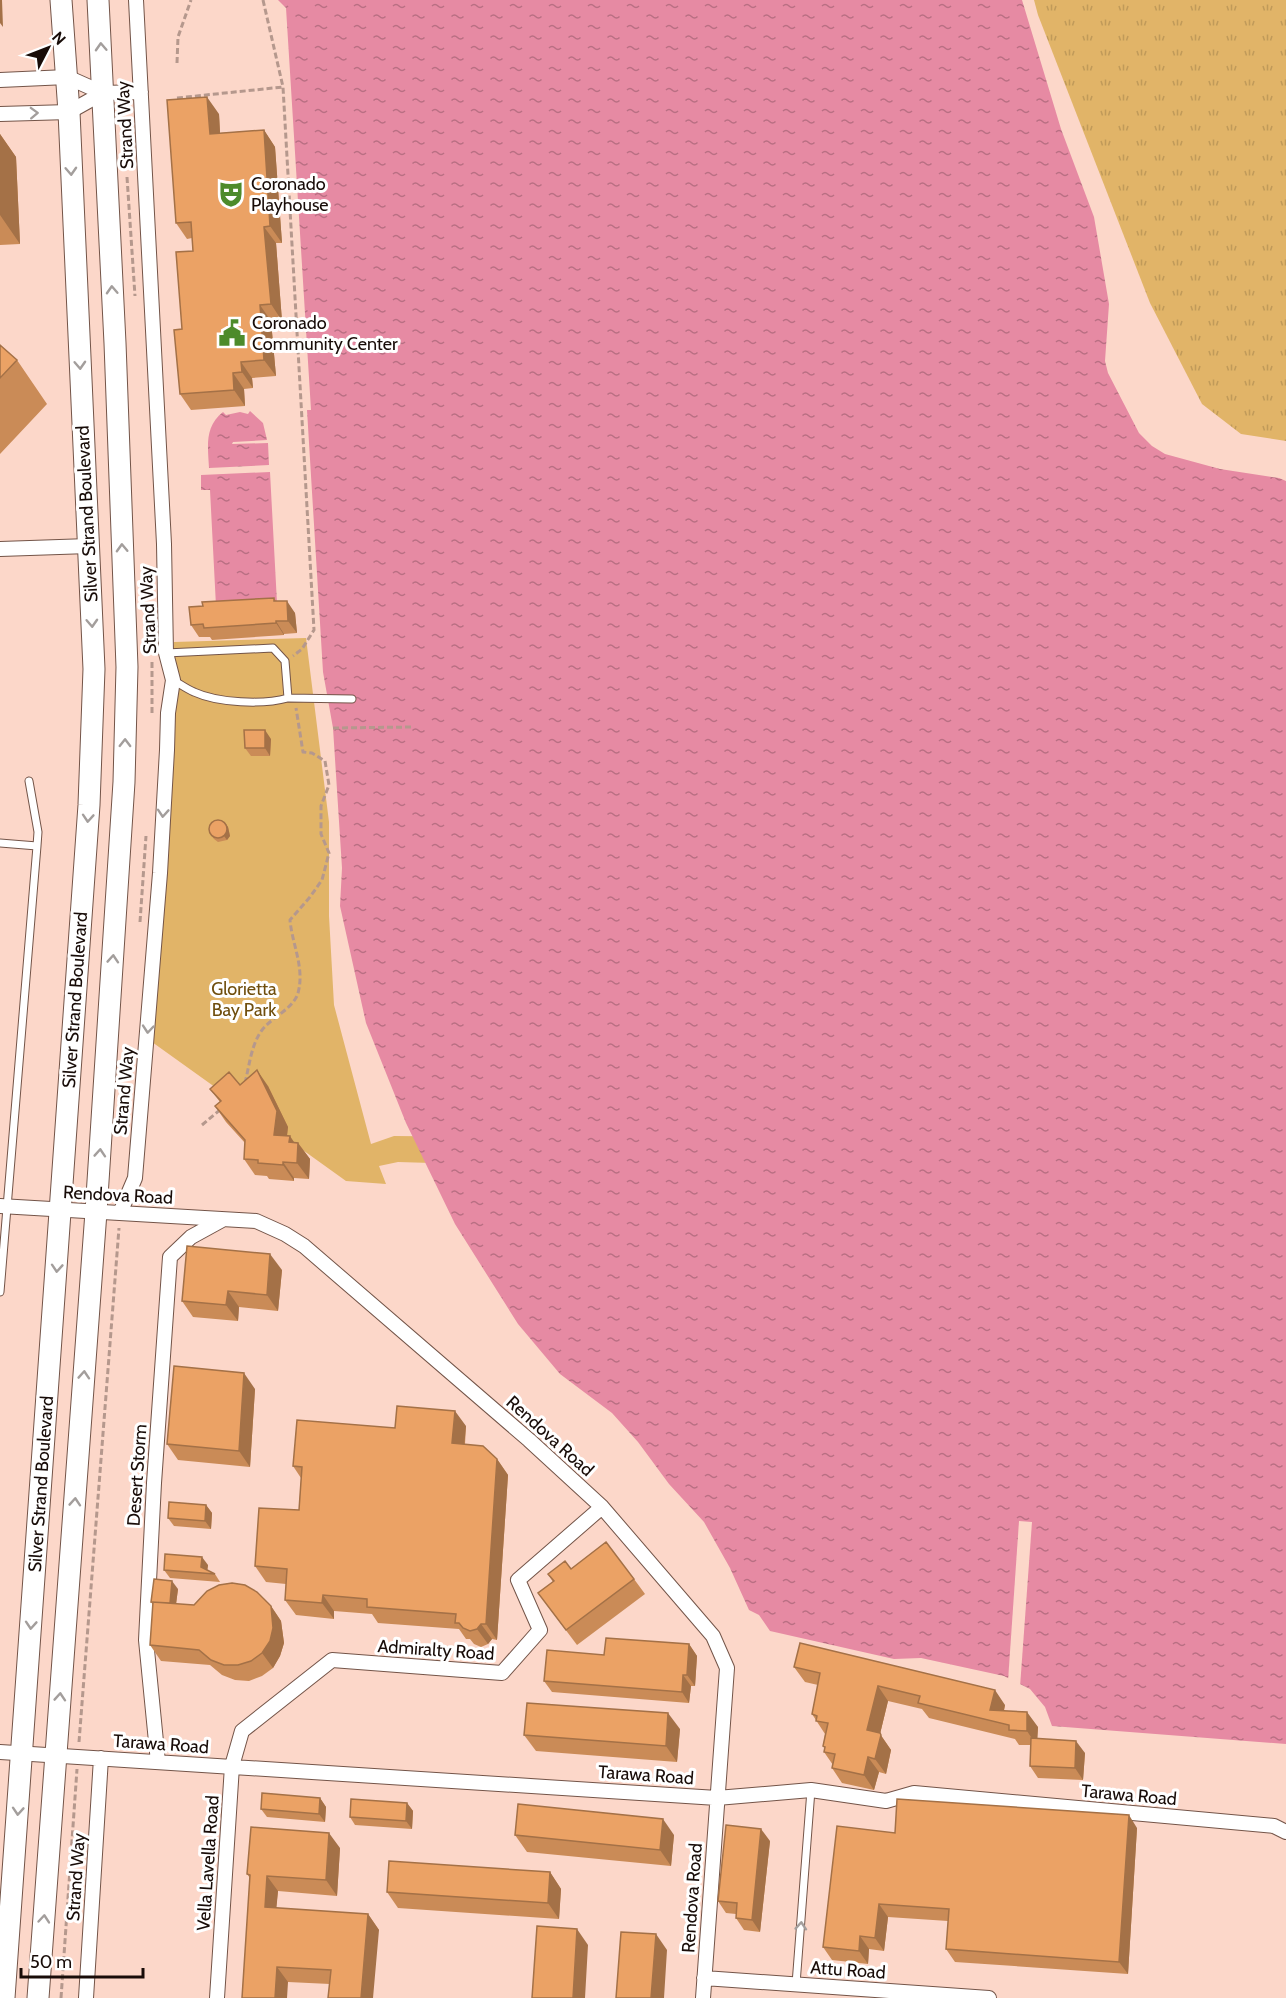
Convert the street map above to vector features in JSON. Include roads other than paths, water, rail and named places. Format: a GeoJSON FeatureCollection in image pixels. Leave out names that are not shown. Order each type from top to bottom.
{"type":"FeatureCollection","features":[{"type":"Feature","properties":{"kind":"highway","name":"Silver Strand Boulevard"},"geometry":{"type":"LineString","coordinates":[[4,1998],[89,805],[94,669],[69,112],[61,0]]}},
{"type":"Feature","properties":{"kind":"highway","name":"Silver Strand Boulevard"},"geometry":{"type":"LineString","coordinates":[[38,1998],[96,1212],[124,782],[127,667],[98,0]]}},
{"type":"Feature","properties":{"kind":"street","name":"Strand Way"},"geometry":{"type":"LineString","coordinates":[[120,1213],[135,1178],[160,873],[168,713],[174,680],[166,653],[164,544],[136,0]]}},
{"type":"Feature","properties":{"kind":"street"},"geometry":{"type":"LineString","coordinates":[[0,80],[67,77],[103,93],[141,92]]}},
{"type":"Feature","properties":{"kind":"street"},"geometry":{"type":"LineString","coordinates":[[0,114],[69,112],[103,93]]}},
{"type":"Feature","properties":{"kind":"street"},"geometry":{"type":"LineString","coordinates":[[0,549],[89,546]]}},
{"type":"Feature","properties":{"kind":"street","name":"Rendova Road"},"geometry":{"type":"LineString","coordinates":[[4,1206],[256,1221],[285,1234],[304,1246],[520,1432],[602,1507],[713,1636],[727,1668],[703,1998]]}},
{"type":"Feature","properties":{"kind":"street","name":"Desert Storm"},"geometry":{"type":"LineString","coordinates":[[158,1762],[146,1640],[154,1483],[170,1257],[191,1237],[224,1219]]}},
{"type":"Feature","properties":{"kind":"street","name":"Admiralty Road"},"geometry":{"type":"LineString","coordinates":[[232,1766],[242,1731],[332,1660],[502,1673],[540,1630],[518,1580],[602,1507]]}},
{"type":"Feature","properties":{"kind":"street","name":"Tarawa Road"},"geometry":{"type":"LineString","coordinates":[[0,1752],[717,1798],[811,1790],[886,1801],[914,1793],[1274,1826],[1286,1832]]}},
{"type":"Feature","properties":{"kind":"street","name":"Strand Way"},"geometry":{"type":"LineString","coordinates":[[86,1998],[101,1758]]}},
{"type":"Feature","properties":{"kind":"street","name":"Vella Lavella Road"},"geometry":{"type":"LineString","coordinates":[[217,1998],[232,1766]]}},
{"type":"Feature","properties":{"kind":"street","name":"Attu Road"},"geometry":{"type":"LineString","coordinates":[[704,1978],[989,1998]]}},
{"type":"Feature","properties":{"kind":"lane"},"geometry":{"type":"LineString","coordinates":[[166,653],[273,648],[285,661],[291,698]]}},
{"type":"Feature","properties":{"kind":"lane"},"geometry":{"type":"LineString","coordinates":[[174,680],[194,693],[224,700],[352,699]]}},
{"type":"Feature","properties":{"kind":"lane"},"geometry":{"type":"LineString","coordinates":[[0,1292],[4,1206],[38,832],[29,782]]}},
{"type":"Feature","properties":{"kind":"lane"},"geometry":{"type":"LineString","coordinates":[[0,843],[37,846]]}},
{"type":"Feature","properties":{"kind":"lane"},"geometry":{"type":"LineString","coordinates":[[796,1984],[811,1790]]}},
{"type":"Feature","properties":{"kind":"water"},"geometry":{"type":"Polygon","coordinates":[[[278,0],[1022,0],[1061,129],[1094,217],[1109,304],[1105,361],[1108,373],[1139,433],[1152,446],[1165,454],[1220,469],[1286,481],[1286,1744],[1052,1726],[1045,1707],[1030,1689],[1004,1676],[921,1658],[894,1659],[770,1631],[759,1615],[749,1610],[730,1568],[704,1522],[669,1484],[638,1442],[612,1413],[560,1374],[518,1324],[455,1224],[406,1123],[366,1023],[340,906],[342,868],[333,728],[323,672],[307,410],[311,410],[286,8],[278,0]]]}},
{"type":"Feature","properties":{"kind":"water"},"geometry":{"type":"Polygon","coordinates":[[[250,411],[263,423],[267,440],[233,442],[232,444],[268,443],[269,465],[209,468],[208,438],[217,418],[223,412],[226,415],[240,412],[248,414],[250,411]]]}},
{"type":"Feature","properties":{"kind":"water"},"geometry":{"type":"Polygon","coordinates":[[[270,472],[277,603],[216,606],[210,490],[201,490],[201,475],[270,472]]]}},
{"type":"Feature","properties":{"kind":"place","name":"Coronado Playhouse"},"geometry":{"type":"Point","coordinates":[231,194]}},
{"type":"Feature","properties":{"kind":"place","name":"Coronado Community Center"},"geometry":{"type":"Point","coordinates":[232,333]}},
{"type":"Feature","properties":{"kind":"park label","name":"Glorietta Bay Park"},"geometry":{"type":"Point","coordinates":[244,999]}}]}
